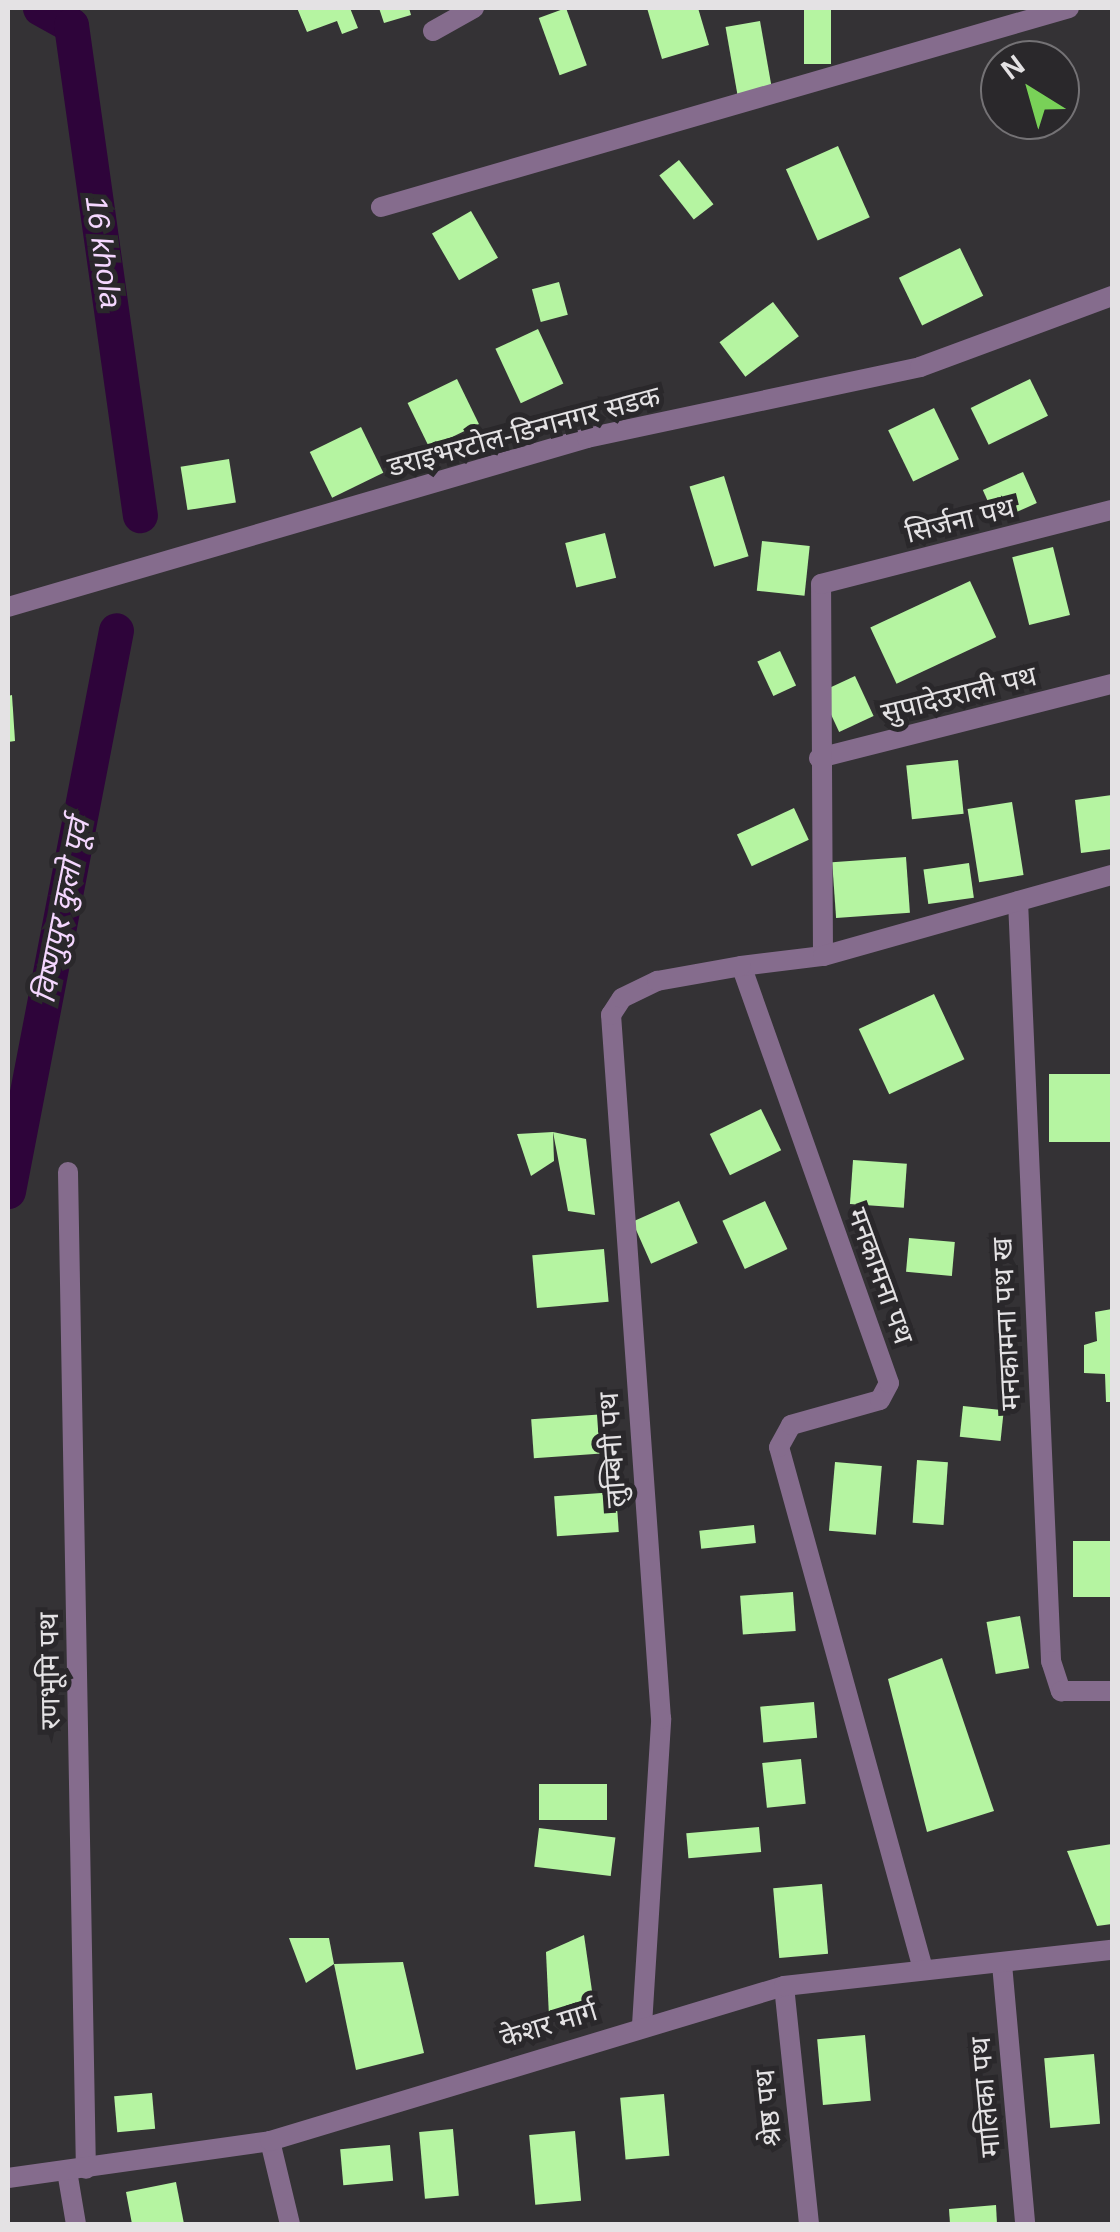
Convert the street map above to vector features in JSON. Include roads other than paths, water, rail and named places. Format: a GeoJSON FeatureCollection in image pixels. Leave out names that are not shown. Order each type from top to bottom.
{"type":"FeatureCollection","features":[{"type":"Feature","properties":{"kind":"street"},"geometry":{"type":"LineString","coordinates":[[433,31],[474,8]]}},
{"type":"Feature","properties":{"kind":"street"},"geometry":{"type":"LineString","coordinates":[[381,207],[1069,8]]}},
{"type":"Feature","properties":{"kind":"street","name":"डराइभरटोल-डिन्गनगर सडक"},"geometry":{"type":"LineString","coordinates":[[8,606],[587,438],[920,367],[1112,296]]}},
{"type":"Feature","properties":{"kind":"street","name":"सिर्जना पथ"},"geometry":{"type":"LineString","coordinates":[[819,758],[820,584],[1112,510]]}},
{"type":"Feature","properties":{"kind":"street","name":"सुपादेउराली पथ"},"geometry":{"type":"LineString","coordinates":[[819,758],[1112,684]]}},
{"type":"Feature","properties":{"kind":"street"},"geometry":{"type":"LineString","coordinates":[[819,758],[822,956]]}},
{"type":"Feature","properties":{"kind":"street"},"geometry":{"type":"LineString","coordinates":[[740,966],[822,956],[1112,875]]}},
{"type":"Feature","properties":{"kind":"street","name":"मनकामना पथ ख"},"geometry":{"type":"LineString","coordinates":[[1018,901],[1051,1660],[1062,1691],[1112,1691]]}},
{"type":"Feature","properties":{"kind":"street","name":"मनकामना पथ"},"geometry":{"type":"LineString","coordinates":[[740,966],[889,1383],[880,1400],[790,1426],[779,1447],[923,1969]]}},
{"type":"Feature","properties":{"kind":"street","name":"लुम्बिनी पथ"},"geometry":{"type":"LineString","coordinates":[[642,2025],[661,1719],[611,1014],[622,998],[657,981],[740,966]]}},
{"type":"Feature","properties":{"kind":"street","name":"रणभूमि पथ"},"geometry":{"type":"LineString","coordinates":[[68,1172],[76,2224]]}},
{"type":"Feature","properties":{"kind":"street","name":"केशर मार्ग"},"geometry":{"type":"LineString","coordinates":[[8,2178],[270,2141],[642,2025],[784,1986],[1112,1950]]}},
{"type":"Feature","properties":{"kind":"street","name":"मालिका पथ"},"geometry":{"type":"LineString","coordinates":[[1002,1964],[1025,2224]]}},
{"type":"Feature","properties":{"kind":"street","name":"श्रेष्ठ पथ"},"geometry":{"type":"LineString","coordinates":[[784,1986],[809,2224]]}},
{"type":"Feature","properties":{"kind":"street"},"geometry":{"type":"LineString","coordinates":[[270,2141],[290,2224]]}},
{"type":"Feature","properties":{"kind":"waterway","name":"16 khola"},"geometry":{"type":"LineString","coordinates":[[40,8],[71,25],[140,515]]}},
{"type":"Feature","properties":{"kind":"waterway","name":"विष्णुपुर कुलो पूर्व"},"geometry":{"type":"LineString","coordinates":[[8,1191],[116,630]]}}]}
